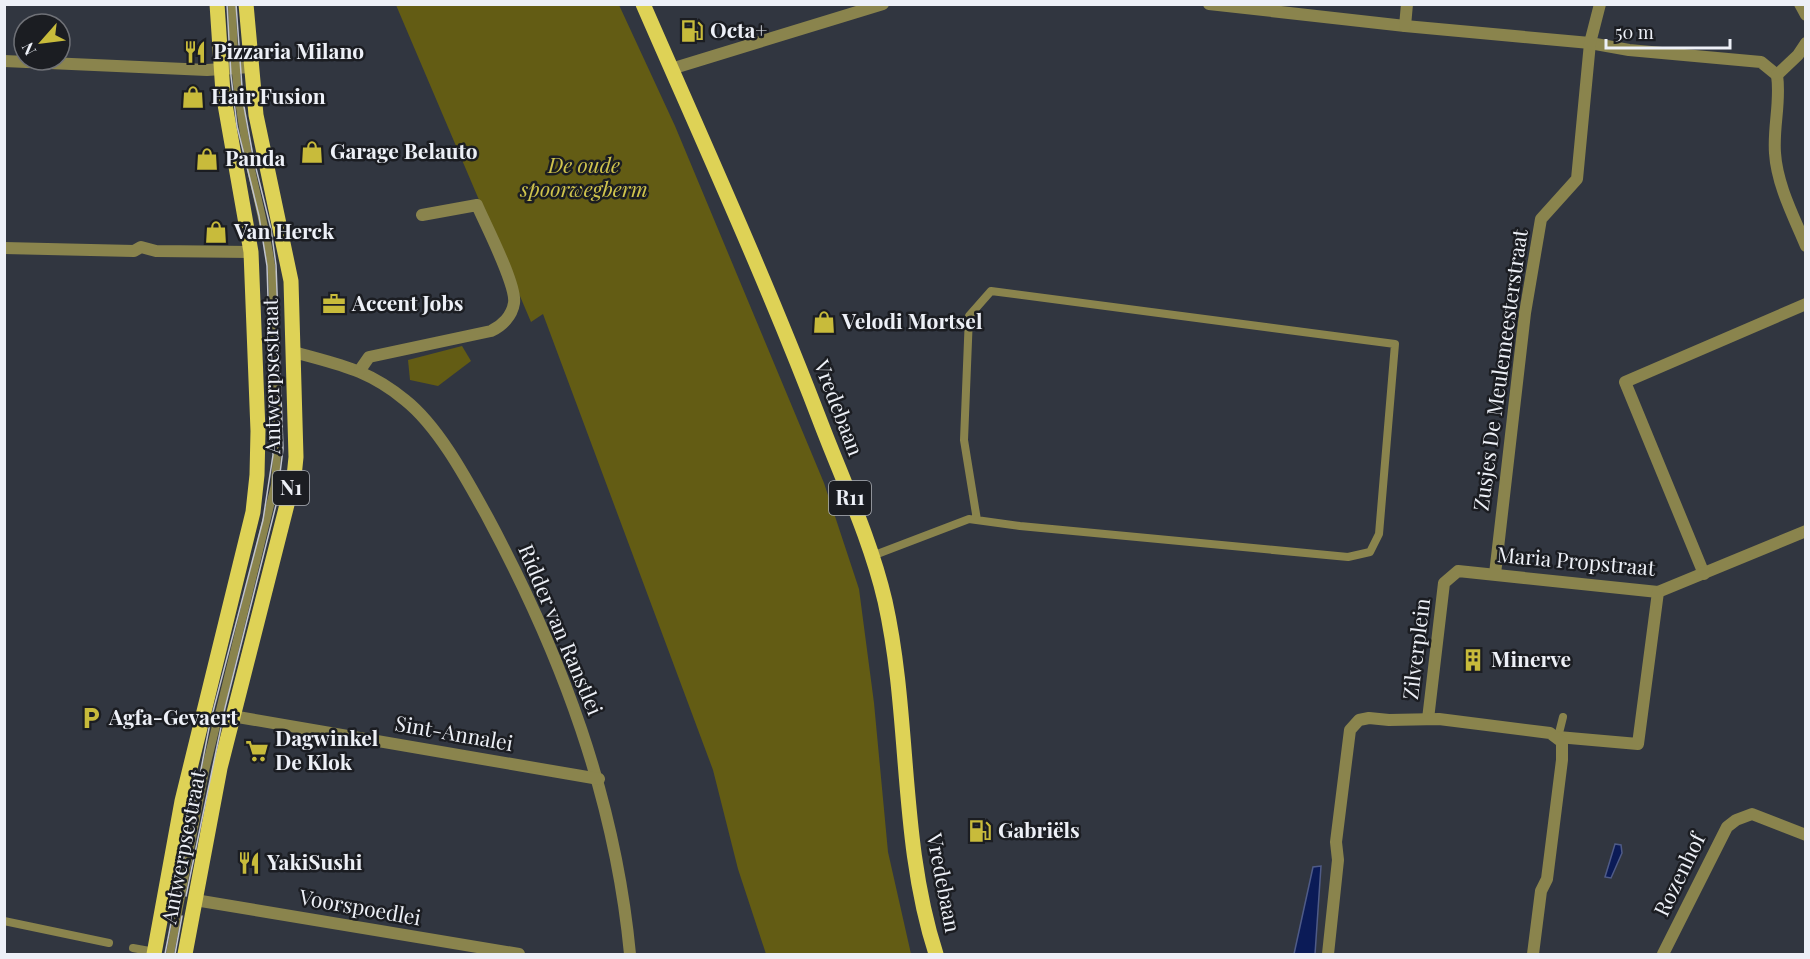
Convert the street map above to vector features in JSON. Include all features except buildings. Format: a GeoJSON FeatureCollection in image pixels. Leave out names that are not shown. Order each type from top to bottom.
{"type":"FeatureCollection","features":[{"type":"Feature","properties":{"kind":"main road","name":"Antwerpsestraat"},"geometry":{"type":"LineString","coordinates":[[185,954],[232,716],[294,477],[297,437],[288,260],[263,152],[235,68],[217,4]]}},
{"type":"Feature","properties":{"kind":"main road","name":"Antwerpsestraat"},"geometry":{"type":"LineString","coordinates":[[160,954],[182,801],[255,494],[258,432],[251,252],[235,68],[246,4]]}},
{"type":"Feature","properties":{"kind":"main road","name":"Vredebaan"},"geometry":{"type":"LineString","coordinates":[[643,4],[795,356],[872,556],[885,602],[893,653],[914,855],[922,909],[936,954]]}},
{"type":"Feature","properties":{"kind":"street"},"geometry":{"type":"LineString","coordinates":[[671,69],[883,4]]}},
{"type":"Feature","properties":{"kind":"street"},"geometry":{"type":"LineString","coordinates":[[1209,4],[1405,26],[1590,43],[1629,51],[1761,62],[1777,75],[1780,97],[1776,120],[1775,155],[1780,180],[1806,246]]}},
{"type":"Feature","properties":{"kind":"street"},"geometry":{"type":"LineString","coordinates":[[1405,26],[1407,4]]}},
{"type":"Feature","properties":{"kind":"street","name":"Zusjes De Meulemeesterstraat"},"geometry":{"type":"LineString","coordinates":[[1495,574],[1525,313],[1541,219],[1577,179],[1590,43],[1600,4]]}},
{"type":"Feature","properties":{"kind":"street"},"geometry":{"type":"LineString","coordinates":[[1800,4],[1806,15]]}},
{"type":"Feature","properties":{"kind":"street"},"geometry":{"type":"LineString","coordinates":[[1777,75],[1798,55],[1806,43]]}},
{"type":"Feature","properties":{"kind":"street"},"geometry":{"type":"LineString","coordinates":[[4,61],[235,68]]}},
{"type":"Feature","properties":{"kind":"street"},"geometry":{"type":"LineString","coordinates":[[360,370],[369,357],[491,332],[504,325],[514,303],[509,279],[477,205],[422,215]]}},
{"type":"Feature","properties":{"kind":"street"},"geometry":{"type":"LineString","coordinates":[[4,249],[134,250],[141,247],[156,251],[251,252]]}},
{"type":"Feature","properties":{"kind":"street"},"geometry":{"type":"LineString","coordinates":[[1704,574],[1625,382],[1806,304]]}},
{"type":"Feature","properties":{"kind":"street","name":"Ridder van Ranstlei"},"geometry":{"type":"LineString","coordinates":[[294,352],[360,370],[407,401],[445,446],[470,484],[529,596],[563,676],[599,779],[625,907],[630,954]]}},
{"type":"Feature","properties":{"kind":"street","name":"Maria Propstraat"},"geometry":{"type":"LineString","coordinates":[[1444,583],[1458,571],[1658,592],[1806,531]]}},
{"type":"Feature","properties":{"kind":"street","name":"Zilverplein"},"geometry":{"type":"LineString","coordinates":[[1428,719],[1444,583]]}},
{"type":"Feature","properties":{"kind":"street"},"geometry":{"type":"LineString","coordinates":[[1328,954],[1338,860],[1336,842],[1350,730],[1359,720],[1370,718],[1428,719],[1638,744],[1658,592]]}},
{"type":"Feature","properties":{"kind":"street","name":"Sint-Annalei"},"geometry":{"type":"LineString","coordinates":[[232,716],[599,779]]}},
{"type":"Feature","properties":{"kind":"street"},"geometry":{"type":"LineString","coordinates":[[1533,954],[1541,891],[1547,879],[1562,760],[1562,742],[1558,736]]}},
{"type":"Feature","properties":{"kind":"street","name":"Rozenhof"},"geometry":{"type":"LineString","coordinates":[[1663,954],[1727,827],[1736,820],[1752,814],[1806,835]]}},
{"type":"Feature","properties":{"kind":"street","name":"Voorspoedlei"},"geometry":{"type":"LineString","coordinates":[[195,900],[519,954]]}},
{"type":"Feature","properties":{"kind":"lane"},"geometry":{"type":"LineString","coordinates":[[133,948],[160,954],[270,510],[277,462],[269,249],[248,158],[235,68],[232,4]]}},
{"type":"Feature","properties":{"kind":"lane"},"geometry":{"type":"LineString","coordinates":[[872,556],[969,519],[977,520],[1347,558],[1370,552],[1379,534],[1395,344],[991,291],[969,316],[964,440],[977,520]]}},
{"type":"Feature","properties":{"kind":"lane"},"geometry":{"type":"LineString","coordinates":[[1558,736],[1563,717]]}},
{"type":"Feature","properties":{"kind":"lane"},"geometry":{"type":"LineString","coordinates":[[4,921],[109,943]]}},
{"type":"Feature","properties":{"kind":"green space","name":"De oude spoorwegberm"},"geometry":{"type":"Polygon","coordinates":[[[396,5],[619,5],[675,126],[824,483],[859,589],[874,703],[888,852],[911,954],[766,954],[738,869],[713,770],[543,314],[531,322],[396,5]]]}},
{"type":"Feature","properties":{"kind":"green space"},"geometry":{"type":"Polygon","coordinates":[[[462,346],[471,361],[438,386],[410,380],[408,360],[462,346]]]}},
{"type":"Feature","properties":{"kind":"shaded area"},"geometry":{"type":"Polygon","coordinates":[[[1615,844],[1621,845],[1622,853],[1611,878],[1605,877],[1615,844]]]}},
{"type":"Feature","properties":{"kind":"shaded area"},"geometry":{"type":"Polygon","coordinates":[[[1321,866],[1315,954],[1294,954],[1313,867],[1321,866]]]}},
{"type":"Feature","properties":{"kind":"tram line"},"geometry":{"type":"LineString","coordinates":[[165,954],[210,723],[263,520],[273,455],[267,266],[259,216],[237,126],[231,76],[227,4]]}},
{"type":"Feature","properties":{"kind":"tram line"},"geometry":{"type":"LineString","coordinates":[[186,896],[225,708],[276,505],[283,449],[276,265],[271,229],[253,156],[243,101],[236,4]]}},
{"type":"Feature","properties":{"kind":"tram line"},"geometry":{"type":"LineString","coordinates":[[175,954],[182,916]]}},
{"type":"Feature","properties":{"kind":"place","name":"Octa+"},"geometry":{"type":"Point","coordinates":[692,31]}},
{"type":"Feature","properties":{"kind":"place","name":"Pizzaria Milano"},"geometry":{"type":"Point","coordinates":[195,52]}},
{"type":"Feature","properties":{"kind":"place","name":"Hair Fusion"},"geometry":{"type":"Point","coordinates":[193,97]}},
{"type":"Feature","properties":{"kind":"place","name":"Garage Belauto"},"geometry":{"type":"Point","coordinates":[312,152]}},
{"type":"Feature","properties":{"kind":"place","name":"Panda"},"geometry":{"type":"Point","coordinates":[207,159]}},
{"type":"Feature","properties":{"kind":"place","name":"Van Herck"},"geometry":{"type":"Point","coordinates":[216,232]}},
{"type":"Feature","properties":{"kind":"place","name":"Accent Jobs"},"geometry":{"type":"Point","coordinates":[334,304]}},
{"type":"Feature","properties":{"kind":"place","name":"Velodi Mortsel"},"geometry":{"type":"Point","coordinates":[824,322]}},
{"type":"Feature","properties":{"kind":"place","name":"Minerve"},"geometry":{"type":"Point","coordinates":[1473,660]}},
{"type":"Feature","properties":{"kind":"place","name":"Agfa-Gevaert"},"geometry":{"type":"Point","coordinates":[91,718]}},
{"type":"Feature","properties":{"kind":"place","name":"Dagwinkel De Klok"},"geometry":{"type":"Point","coordinates":[257,751]}},
{"type":"Feature","properties":{"kind":"place","name":"Gabriëls"},"geometry":{"type":"Point","coordinates":[980,831]}},
{"type":"Feature","properties":{"kind":"place","name":"YakiSushi"},"geometry":{"type":"Point","coordinates":[249,863]}}]}
